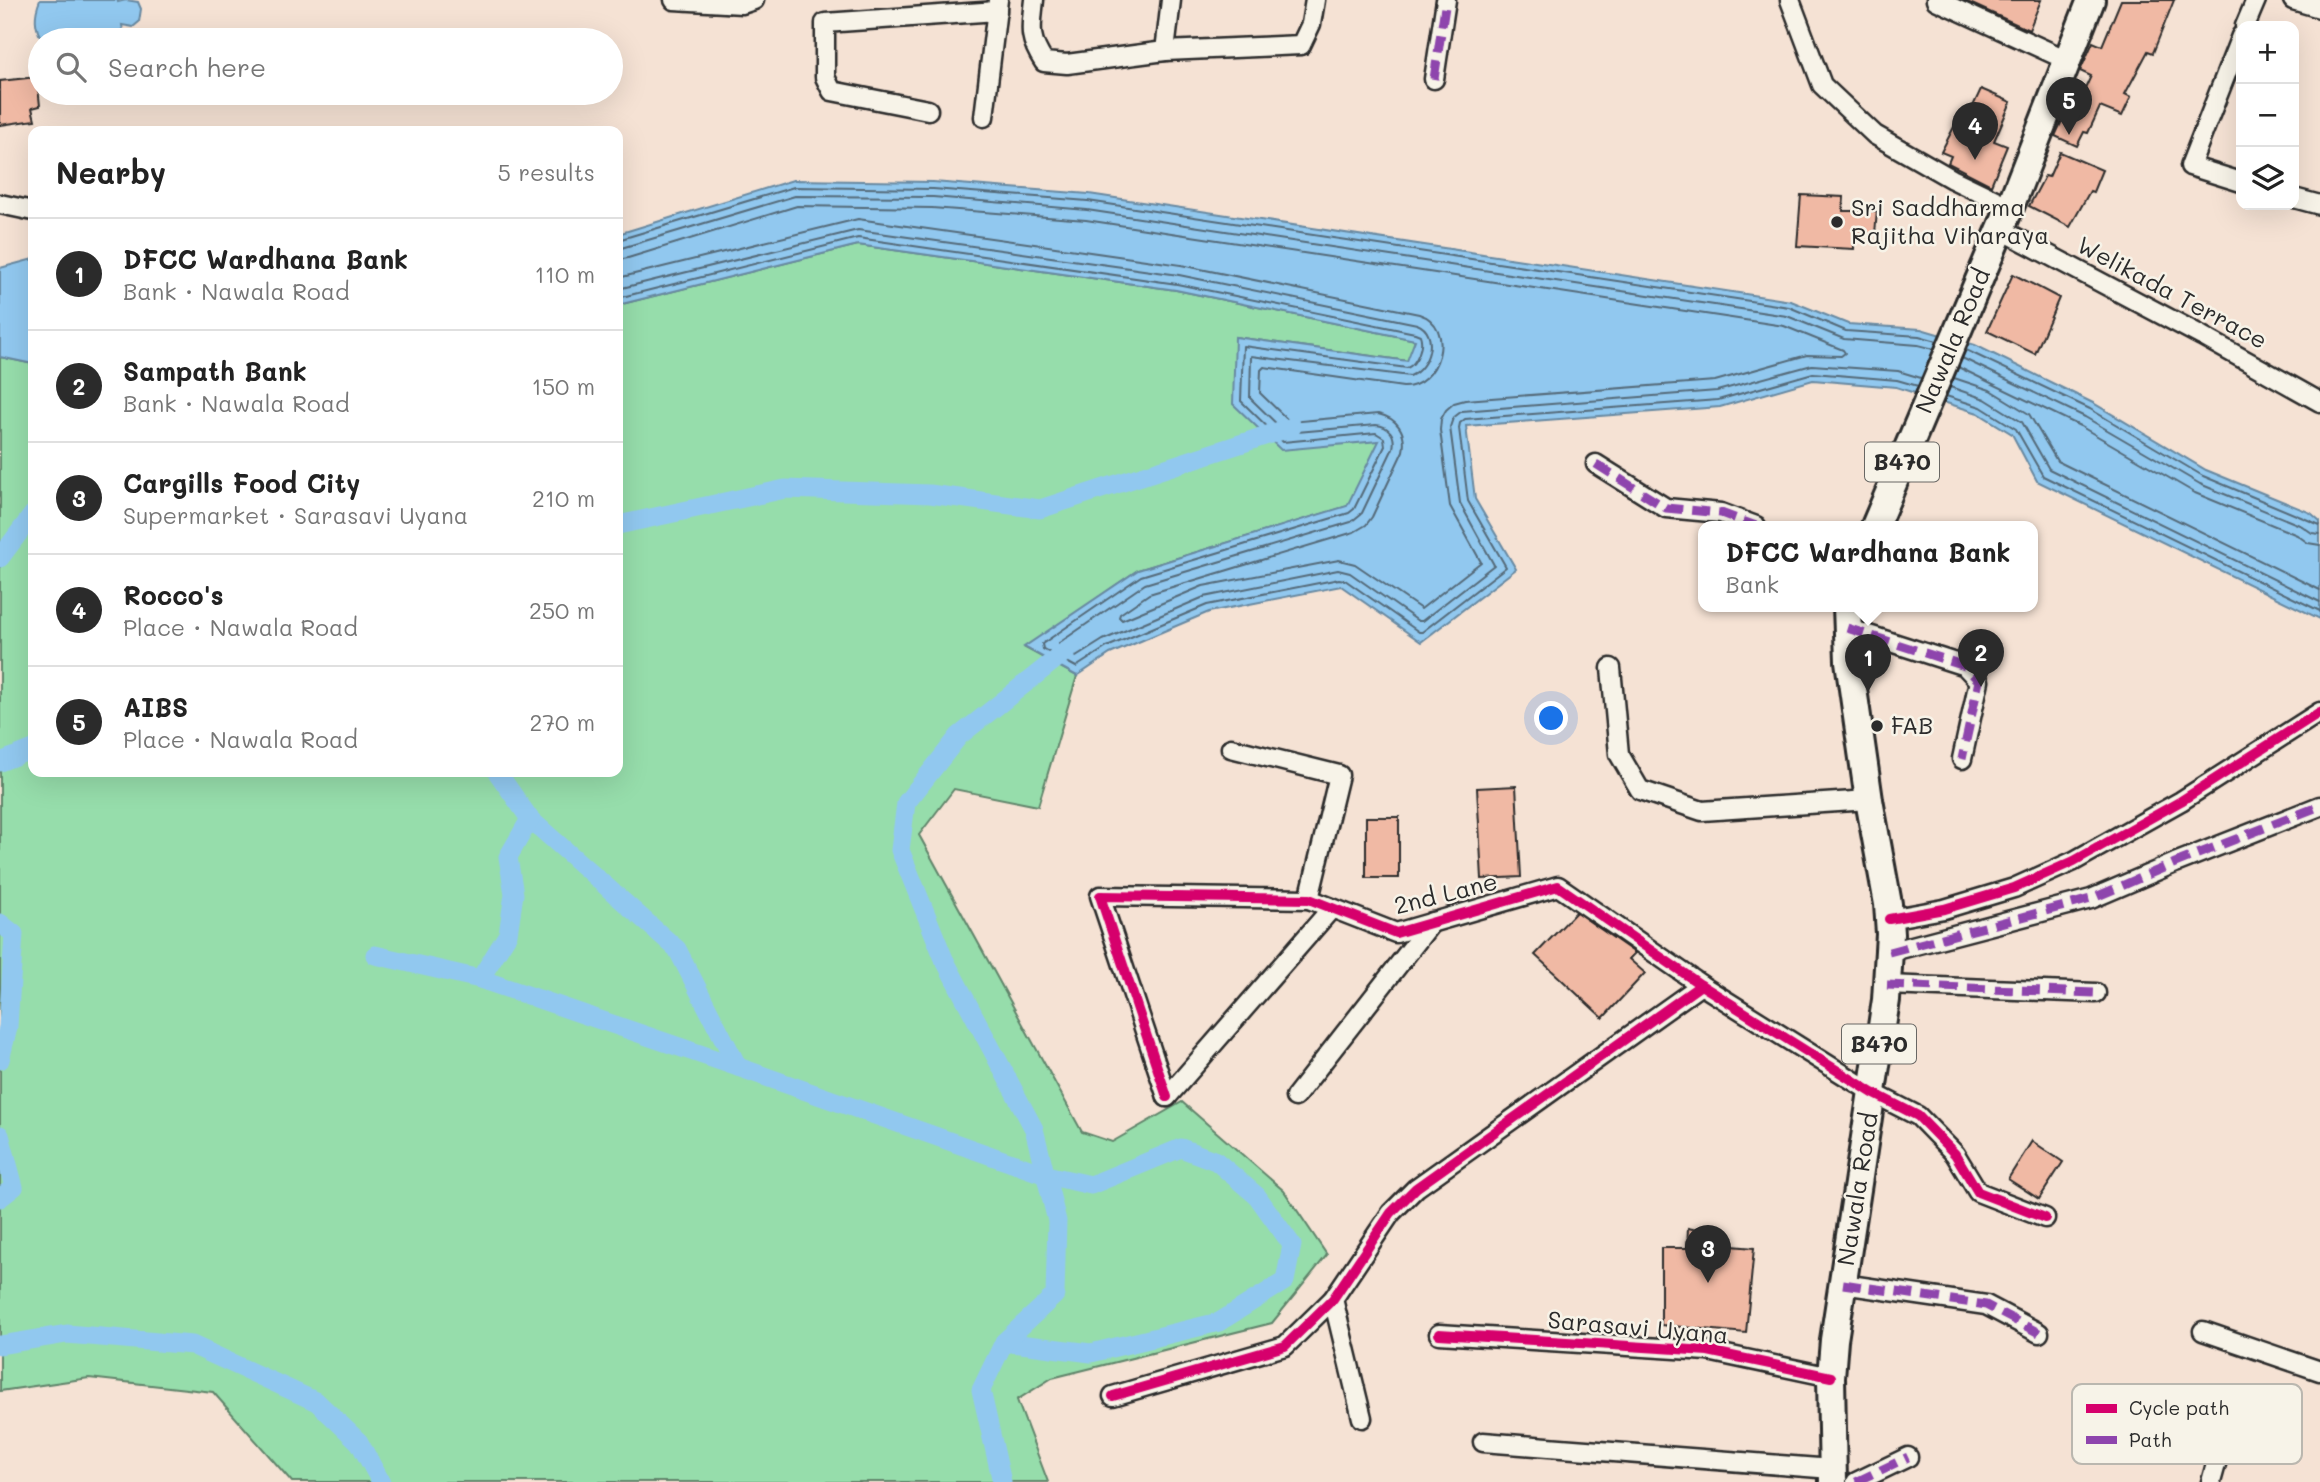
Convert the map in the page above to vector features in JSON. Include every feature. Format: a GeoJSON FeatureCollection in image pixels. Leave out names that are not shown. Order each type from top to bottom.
{"type":"FeatureCollection","features":[{"type":"Feature","properties":{"kind":"main road","name":"Nawala Road"},"geometry":{"type":"LineString","coordinates":[[1877,521],[1968,309],[2091,0]]}},
{"type":"Feature","properties":{"kind":"main road","name":"Nawala Road"},"geometry":{"type":"LineString","coordinates":[[1833,1476],[1831,1377],[1873,1093],[1889,952],[1888,904],[1849,661],[1847,617]]}},
{"type":"Feature","properties":{"kind":"street"},"geometry":{"type":"LineString","coordinates":[[674,0],[742,4],[754,0]]}},
{"type":"Feature","properties":{"kind":"street"},"geometry":{"type":"LineString","coordinates":[[1034,0],[1031,24],[1033,46],[1044,62],[1067,64],[1165,51],[1301,45],[1311,24],[1315,0]]}},
{"type":"Feature","properties":{"kind":"street"},"geometry":{"type":"LineString","coordinates":[[1165,51],[1171,0]]}},
{"type":"Feature","properties":{"kind":"street"},"geometry":{"type":"LineString","coordinates":[[1434,79],[1446,0]]}},
{"type":"Feature","properties":{"kind":"street","name":"Welikada Terrace"},"geometry":{"type":"LineString","coordinates":[[1790,0],[1822,85],[1874,135],[1952,179],[2005,218],[2202,336],[2320,402]]}},
{"type":"Feature","properties":{"kind":"street"},"geometry":{"type":"LineString","coordinates":[[1936,0],[2067,61]]}},
{"type":"Feature","properties":{"kind":"street"},"geometry":{"type":"LineString","coordinates":[[2247,21],[2256,0]]}},
{"type":"Feature","properties":{"kind":"street"},"geometry":{"type":"LineString","coordinates":[[2293,0],[2320,8]]}},
{"type":"Feature","properties":{"kind":"street"},"geometry":{"type":"LineString","coordinates":[[928,110],[832,91],[825,78],[825,23],[997,6],[984,117]]}},
{"type":"Feature","properties":{"kind":"street"},"geometry":{"type":"LineString","coordinates":[[2236,49],[2190,166],[2236,180]]}},
{"type":"Feature","properties":{"kind":"street"},"geometry":{"type":"LineString","coordinates":[[2299,199],[2320,205]]}},
{"type":"Feature","properties":{"kind":"street"},"geometry":{"type":"LineString","coordinates":[[0,204],[28,210]]}},
{"type":"Feature","properties":{"kind":"street"},"geometry":{"type":"LineString","coordinates":[[1596,464],[1666,508],[1721,513],[1743,521]]}},
{"type":"Feature","properties":{"kind":"street"},"geometry":{"type":"LineString","coordinates":[[1847,617],[1965,666],[1979,681],[1962,759]]}},
{"type":"Feature","properties":{"kind":"street"},"geometry":{"type":"LineString","coordinates":[[1611,668],[1619,754],[1640,790],[1702,811],[1870,800]]}},
{"type":"Feature","properties":{"kind":"street"},"geometry":{"type":"LineString","coordinates":[[1889,919],[1944,909],[2014,888],[2074,861],[2181,801],[2320,712]]}},
{"type":"Feature","properties":{"kind":"street"},"geometry":{"type":"LineString","coordinates":[[1231,748],[1339,775],[1309,899]]}},
{"type":"Feature","properties":{"kind":"street"},"geometry":{"type":"LineString","coordinates":[[1889,952],[2091,899],[2320,806]]}},
{"type":"Feature","properties":{"kind":"street","name":"2nd Lane"},"geometry":{"type":"LineString","coordinates":[[1332,908],[1167,1097],[1100,896],[1309,899],[1396,933],[1558,886],[1701,985],[1873,1093],[1918,1116],[1955,1154],[1978,1192],[2045,1219]]}},
{"type":"Feature","properties":{"kind":"street"},"geometry":{"type":"LineString","coordinates":[[1295,1097],[1432,922]]}},
{"type":"Feature","properties":{"kind":"street"},"geometry":{"type":"LineString","coordinates":[[1113,1396],[1285,1346],[1333,1299],[1391,1213],[1416,1188],[1701,985]]}},
{"type":"Feature","properties":{"kind":"street"},"geometry":{"type":"LineString","coordinates":[[1887,985],[2095,993]]}},
{"type":"Feature","properties":{"kind":"street"},"geometry":{"type":"LineString","coordinates":[[1843,1284],[1986,1305],[2039,1333]]}},
{"type":"Feature","properties":{"kind":"street"},"geometry":{"type":"LineString","coordinates":[[1333,1299],[1362,1418]]}},
{"type":"Feature","properties":{"kind":"street"},"geometry":{"type":"LineString","coordinates":[[2203,1331],[2320,1371]]}},
{"type":"Feature","properties":{"kind":"street","name":"Sarasavi Uyana"},"geometry":{"type":"LineString","coordinates":[[1439,1334],[1708,1351],[1831,1377]]}},
{"type":"Feature","properties":{"kind":"street"},"geometry":{"type":"LineString","coordinates":[[1483,1442],[1833,1476]]}},
{"type":"Feature","properties":{"kind":"street"},"geometry":{"type":"LineString","coordinates":[[1856,1482],[1908,1457]]}},
{"type":"Feature","properties":{"kind":"street"},"geometry":{"type":"LineString","coordinates":[[2211,1482],[2215,1464]]}},
{"type":"Feature","properties":{"kind":"green space"},"geometry":{"type":"Polygon","coordinates":[[[858,245],[1176,290],[1416,340],[1408,361],[1235,337],[1380,440],[1348,506],[1138,570],[1025,648],[1077,676],[1038,806],[954,789],[919,835],[1082,1132],[1112,1142],[1182,1102],[1284,1191],[1327,1255],[1272,1323],[1052,1378],[1017,1400],[1048,1482],[292,1482],[213,1392],[89,1378],[0,1391],[0,357],[28,363],[28,777],[623,777],[623,304],[858,245]]]}},
{"type":"Feature","properties":{"kind":"water"},"geometry":{"type":"Polygon","coordinates":[[[40,0],[126,0],[138,2],[141,9],[139,22],[133,27],[122,25],[122,28],[37,28],[40,0]]]}},
{"type":"Feature","properties":{"kind":"water"},"geometry":{"type":"Polygon","coordinates":[[[793,180],[933,182],[1089,194],[1791,301],[1848,324],[1921,329],[1975,345],[2093,403],[2206,470],[2311,513],[2320,521],[2320,619],[2037,481],[2012,434],[1978,413],[1896,387],[1813,380],[1720,407],[1466,426],[1475,499],[1516,569],[1421,642],[1341,586],[1209,612],[1110,654],[1077,676],[1024,647],[1138,570],[1347,506],[1379,441],[1281,450],[1233,404],[1235,337],[1407,361],[1415,340],[1176,290],[858,245],[623,304],[623,232],[793,180]]]}},
{"type":"Feature","properties":{"kind":"water"},"geometry":{"type":"Polygon","coordinates":[[[28,260],[28,363],[0,357],[0,268],[28,260]]]}},
{"type":"Feature","properties":{"kind":"building"},"geometry":{"type":"Polygon","coordinates":[[[1963,0],[2041,0],[2029,30],[1963,0]]]}},
{"type":"Feature","properties":{"kind":"building"},"geometry":{"type":"Polygon","coordinates":[[[2121,0],[2174,0],[2153,53],[2148,51],[2125,94],[2131,97],[2122,116],[2100,107],[2088,133],[2084,132],[2077,146],[2055,136],[2066,112],[2073,115],[2091,76],[2080,71],[2093,42],[2102,46],[2121,0]]]}},
{"type":"Feature","properties":{"kind":"building"},"geometry":{"type":"Polygon","coordinates":[[[28,78],[28,105],[40,105],[32,108],[35,120],[0,125],[0,81],[28,78]]]}},
{"type":"Feature","properties":{"kind":"building"},"geometry":{"type":"Polygon","coordinates":[[[1981,89],[2011,102],[1994,141],[2007,146],[1991,185],[1948,163],[1951,156],[1941,152],[1955,125],[1963,128],[1981,89]]]}},
{"type":"Feature","properties":{"kind":"building"},"geometry":{"type":"Polygon","coordinates":[[[2060,152],[2102,170],[2093,192],[2090,191],[2070,227],[2029,206],[2045,176],[2049,177],[2060,152]]]}},
{"type":"Feature","properties":{"kind":"building","name":"Sri Saddharma Rajitha Viharaya"},"geometry":{"type":"Polygon","coordinates":[[[1801,195],[1844,197],[1843,211],[1877,211],[1875,234],[1854,233],[1854,249],[1797,246],[1801,195]]]}},
{"type":"Feature","properties":{"kind":"building"},"geometry":{"type":"Polygon","coordinates":[[[2013,274],[2059,298],[2035,354],[1987,331],[2013,274]]]}},
{"type":"Feature","properties":{"kind":"building"},"geometry":{"type":"Polygon","coordinates":[[[1516,786],[1521,877],[1482,879],[1477,788],[1516,786]]]}},
{"type":"Feature","properties":{"kind":"building"},"geometry":{"type":"Polygon","coordinates":[[[1366,817],[1399,817],[1399,878],[1366,878],[1366,817]]]}},
{"type":"Feature","properties":{"kind":"building"},"geometry":{"type":"Polygon","coordinates":[[[1576,912],[1635,953],[1629,959],[1645,973],[1603,1018],[1535,955],[1576,912]]]}},
{"type":"Feature","properties":{"kind":"building"},"geometry":{"type":"Polygon","coordinates":[[[2032,1141],[2063,1162],[2039,1199],[2008,1179],[2032,1141]]]}},
{"type":"Feature","properties":{"kind":"building"},"geometry":{"type":"Polygon","coordinates":[[[1688,1228],[1711,1233],[1709,1244],[1754,1248],[1746,1333],[1661,1325],[1661,1248],[1687,1248],[1688,1228]]]}},
{"type":"Feature","properties":{"kind":"waterway"},"geometry":{"type":"LineString","coordinates":[[623,524],[785,489],[930,494],[1040,509],[1292,427]]}},
{"type":"Feature","properties":{"kind":"waterway"},"geometry":{"type":"LineString","coordinates":[[0,558],[28,521]]}},
{"type":"Feature","properties":{"kind":"waterway"},"geometry":{"type":"LineString","coordinates":[[1002,1482],[981,1390],[1004,1342],[1055,1295],[1057,1221],[1034,1129],[944,959],[900,850],[906,803],[959,736],[1071,647]]}},
{"type":"Feature","properties":{"kind":"waterway"},"geometry":{"type":"LineString","coordinates":[[0,762],[28,751]]}},
{"type":"Feature","properties":{"kind":"waterway"},"geometry":{"type":"LineString","coordinates":[[501,777],[530,819],[677,949],[738,1067],[1046,1175],[1091,1185],[1181,1148],[1216,1161],[1257,1196],[1292,1245],[1285,1281],[1219,1322],[1091,1353],[1004,1342]]}},
{"type":"Feature","properties":{"kind":"waterway"},"geometry":{"type":"LineString","coordinates":[[480,979],[508,934],[514,894],[508,857],[530,819]]}},
{"type":"Feature","properties":{"kind":"waterway"},"geometry":{"type":"LineString","coordinates":[[0,923],[14,934],[8,1027],[0,1060]]}},
{"type":"Feature","properties":{"kind":"waterway"},"geometry":{"type":"LineString","coordinates":[[375,955],[480,979],[738,1067]]}},
{"type":"Feature","properties":{"kind":"waterway"},"geometry":{"type":"LineString","coordinates":[[0,1135],[14,1187],[0,1198]]}},
{"type":"Feature","properties":{"kind":"waterway"},"geometry":{"type":"LineString","coordinates":[[0,1345],[67,1334],[192,1345],[317,1402],[359,1442],[381,1482]]}},
{"type":"Feature","properties":{"kind":"marked path"},"geometry":{"type":"LineString","coordinates":[[1434,79],[1446,0]]}},
{"type":"Feature","properties":{"kind":"marked path"},"geometry":{"type":"LineString","coordinates":[[1596,464],[1666,508],[1721,513],[1743,521]]}},
{"type":"Feature","properties":{"kind":"marked path"},"geometry":{"type":"LineString","coordinates":[[1847,628],[1965,666],[1979,681],[1962,759]]}},
{"type":"Feature","properties":{"kind":"marked path"},"geometry":{"type":"LineString","coordinates":[[1889,952],[2091,899],[2320,806]]}},
{"type":"Feature","properties":{"kind":"marked path"},"geometry":{"type":"LineString","coordinates":[[1887,985],[2096,993]]}},
{"type":"Feature","properties":{"kind":"marked path"},"geometry":{"type":"LineString","coordinates":[[1843,1284],[1986,1305],[2039,1333]]}},
{"type":"Feature","properties":{"kind":"marked path"},"geometry":{"type":"LineString","coordinates":[[1856,1482],[1908,1457]]}},
{"type":"Feature","properties":{"kind":"cycle path"},"geometry":{"type":"LineString","coordinates":[[1889,919],[1944,909],[2014,888],[2074,861],[2181,801],[2320,712]]}},
{"type":"Feature","properties":{"kind":"cycle path"},"geometry":{"type":"LineString","coordinates":[[1167,1097],[1100,896],[1309,899],[1396,933],[1558,886],[1701,985],[1873,1093],[1918,1116],[1955,1154],[1978,1192],[2045,1218]]}},
{"type":"Feature","properties":{"kind":"cycle path"},"geometry":{"type":"LineString","coordinates":[[1113,1396],[1285,1346],[1333,1299],[1391,1213],[1416,1188],[1701,985]]}},
{"type":"Feature","properties":{"kind":"cycle path"},"geometry":{"type":"LineString","coordinates":[[1439,1334],[1708,1351],[1831,1377]]}},
{"type":"Feature","properties":{"kind":"place","name":"AIBS"},"geometry":{"type":"Point","coordinates":[2069,135]}},
{"type":"Feature","properties":{"kind":"place","name":"Rocco's"},"geometry":{"type":"Point","coordinates":[1975,160]}},
{"type":"Feature","properties":{"kind":"place","name":"Sri Saddharma Rajitha Viharaya"},"geometry":{"type":"Point","coordinates":[1837,222]}},
{"type":"Feature","properties":{"kind":"place","name":"Sampath Bank"},"geometry":{"type":"Point","coordinates":[1981,687]}},
{"type":"Feature","properties":{"kind":"place","name":"DFCC Wardhana Bank"},"geometry":{"type":"Point","coordinates":[1868,692]}},
{"type":"Feature","properties":{"kind":"place","name":"FAB"},"geometry":{"type":"Point","coordinates":[1877,726]}},
{"type":"Feature","properties":{"kind":"place","name":"Cargills Food City"},"geometry":{"type":"Point","coordinates":[1708,1283]}}]}
